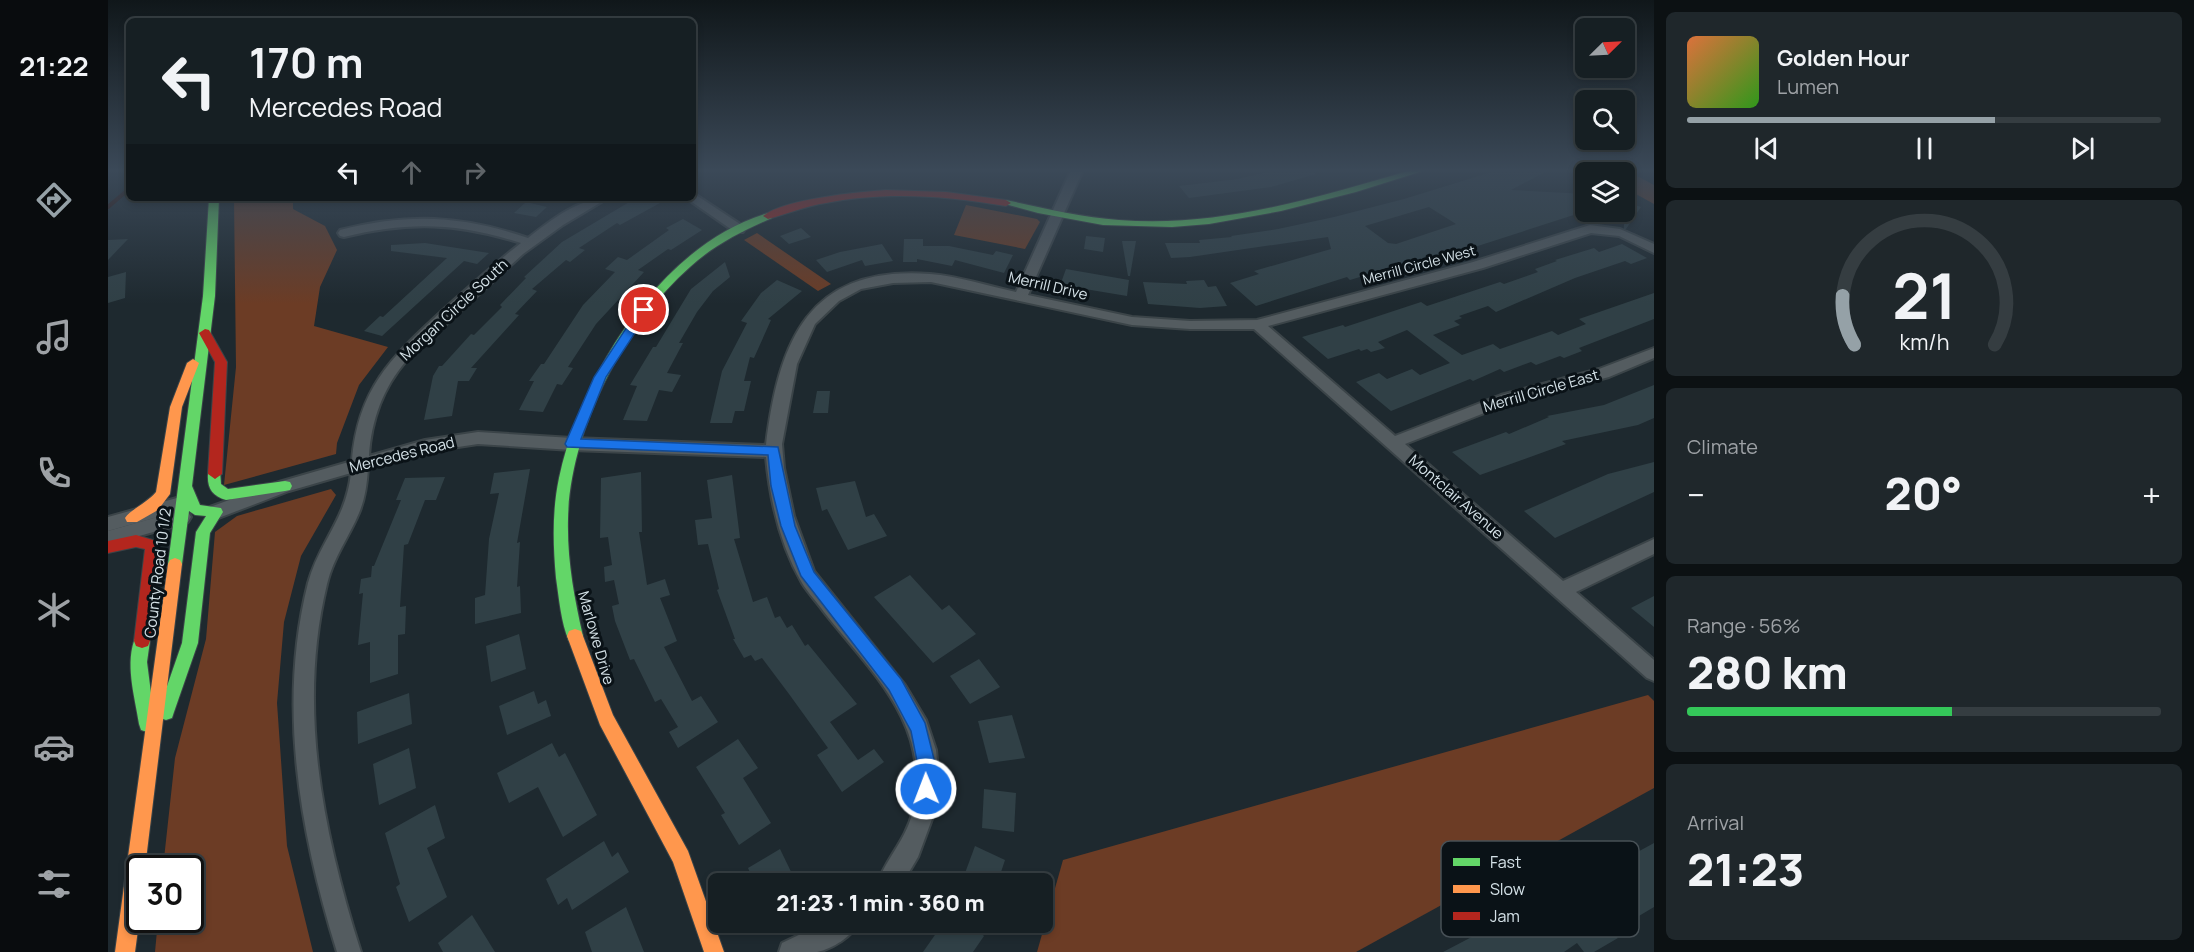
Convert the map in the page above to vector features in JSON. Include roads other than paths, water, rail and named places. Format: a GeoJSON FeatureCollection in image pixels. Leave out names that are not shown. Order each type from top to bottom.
{"type":"FeatureCollection","features":[{"type":"Feature","properties":{"kind":"street","name":"County Road 10 1/2"},"geometry":{"type":"LineString","coordinates":[[125,952],[205,333],[213,214]]}},
{"type":"Feature","properties":{"kind":"street","name":"Morgan Circle South"},"geometry":{"type":"LineString","coordinates":[[349,952],[323,865],[314,817],[305,720],[310,626],[318,581],[326,558],[350,515],[358,491],[366,423],[383,381],[414,344],[504,263],[530,242],[572,214]]}},
{"type":"Feature","properties":{"kind":"street"},"geometry":{"type":"LineString","coordinates":[[718,214],[739,229]]}},
{"type":"Feature","properties":{"kind":"street","name":"Marlowe Drive"},"geometry":{"type":"LineString","coordinates":[[714,952],[702,912],[675,843],[625,755],[597,699],[577,645],[564,591],[559,524],[572,444],[600,377],[656,293],[684,265],[709,246],[739,229],[779,214]]}},
{"type":"Feature","properties":{"kind":"street"},"geometry":{"type":"LineString","coordinates":[[1020,297],[1059,214]]}},
{"type":"Feature","properties":{"kind":"street","name":"Marlowe Drive"},"geometry":{"type":"LineString","coordinates":[[1061,214],[1100,221],[1139,224],[1188,221],[1232,214]]}},
{"type":"Feature","properties":{"kind":"street"},"geometry":{"type":"LineString","coordinates":[[344,232],[376,224],[440,222],[487,228],[530,242]]}},
{"type":"Feature","properties":{"kind":"street","name":"Merrill Circle West"},"geometry":{"type":"LineString","coordinates":[[1257,324],[1478,265],[1590,229],[1609,228],[1654,249]]}},
{"type":"Feature","properties":{"kind":"street","name":"Merrill Drive"},"geometry":{"type":"LineString","coordinates":[[774,451],[787,368],[796,343],[809,320],[836,296],[874,281],[931,278],[1132,321],[1190,326],[1257,324]]}},
{"type":"Feature","properties":{"kind":"street","name":"Montclair Avenue"},"geometry":{"type":"LineString","coordinates":[[1257,324],[1654,672]]}},
{"type":"Feature","properties":{"kind":"street"},"geometry":{"type":"LineString","coordinates":[[205,333],[221,362],[214,486],[226,495],[285,486]]}},
{"type":"Feature","properties":{"kind":"street"},"geometry":{"type":"LineString","coordinates":[[132,518],[153,506],[163,494],[176,407],[205,333]]}},
{"type":"Feature","properties":{"kind":"street","name":"Merrill Circle East"},"geometry":{"type":"LineString","coordinates":[[1394,442],[1506,399],[1604,373],[1654,353]]}},
{"type":"Feature","properties":{"kind":"street","name":"Mercedes Road"},"geometry":{"type":"LineString","coordinates":[[216,512],[285,486],[424,447],[478,438],[572,444],[774,451]]}},
{"type":"Feature","properties":{"kind":"street"},"geometry":{"type":"LineString","coordinates":[[774,451],[778,486],[788,526],[808,576],[895,685],[919,729],[928,771],[922,823],[910,852],[896,873]]}},
{"type":"Feature","properties":{"kind":"street"},"geometry":{"type":"LineString","coordinates":[[108,538],[184,503]]}},
{"type":"Feature","properties":{"kind":"street"},"geometry":{"type":"LineString","coordinates":[[108,524],[184,503],[195,510],[216,512],[203,532],[190,643],[151,756]]}},
{"type":"Feature","properties":{"kind":"street"},"geometry":{"type":"LineString","coordinates":[[108,547],[138,540],[152,545],[139,662],[151,756]]}},
{"type":"Feature","properties":{"kind":"street"},"geometry":{"type":"LineString","coordinates":[[1562,590],[1654,546]]}},
{"type":"Feature","properties":{"kind":"street"},"geometry":{"type":"LineString","coordinates":[[791,952],[831,933]]}}]}
